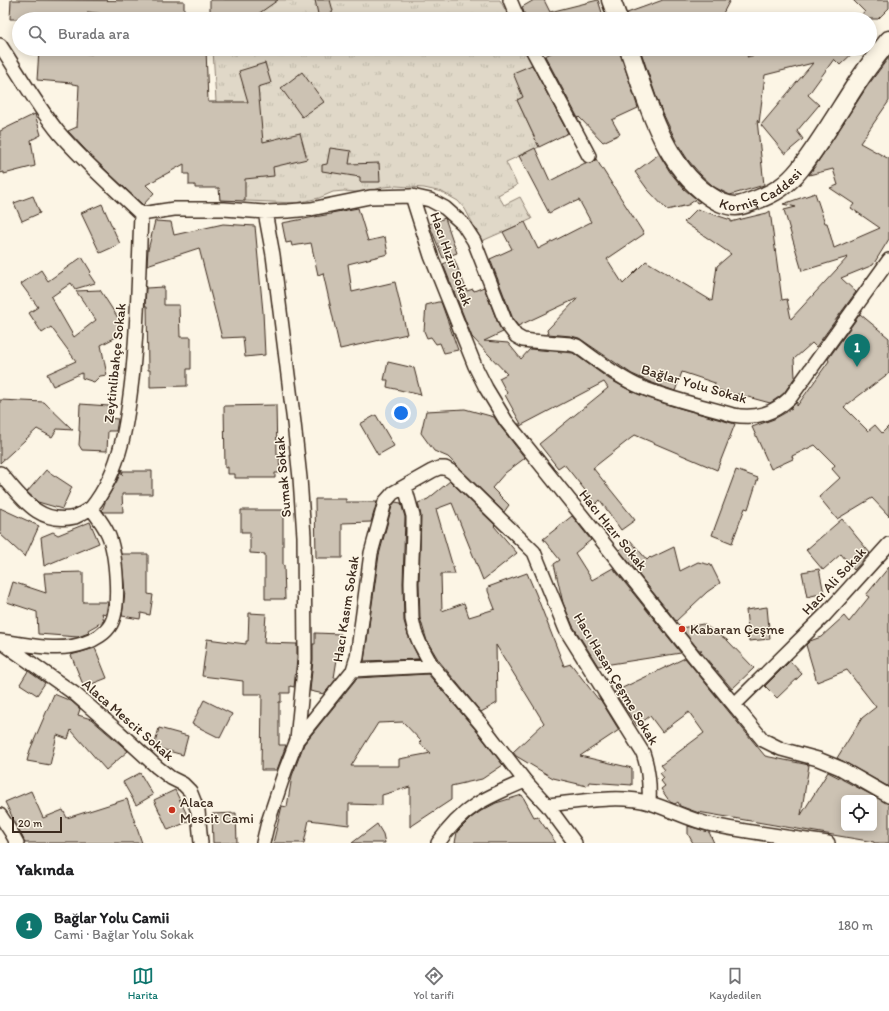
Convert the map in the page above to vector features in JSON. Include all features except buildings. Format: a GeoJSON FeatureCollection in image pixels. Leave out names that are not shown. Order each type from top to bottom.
{"type":"FeatureCollection","features":[{"type":"Feature","properties":{"kind":"main road"},"geometry":{"type":"LineString","coordinates":[[611,0],[615,12]]}},
{"type":"Feature","properties":{"kind":"main road","name":"Korniş Caddesi"},"geometry":{"type":"LineString","coordinates":[[632,56],[656,122],[675,160],[686,175],[700,189],[716,201],[726,205],[738,206],[772,194],[787,184],[800,170],[822,139],[856,85],[889,40]]}},
{"type":"Feature","properties":{"kind":"street"},"geometry":{"type":"LineString","coordinates":[[510,0],[515,12]]}},
{"type":"Feature","properties":{"kind":"street"},"geometry":{"type":"LineString","coordinates":[[0,45],[44,113],[59,132],[79,155],[141,214]]}},
{"type":"Feature","properties":{"kind":"street"},"geometry":{"type":"LineString","coordinates":[[536,56],[588,156]]}},
{"type":"Feature","properties":{"kind":"street","name":"Bağlar Yolu Sokak"},"geometry":{"type":"LineString","coordinates":[[141,214],[174,209],[198,208],[265,212],[311,209],[370,197],[412,196],[430,200],[445,208],[463,224],[474,241],[506,324],[516,336],[523,340],[570,344],[577,346],[618,375],[637,385],[733,415],[744,417],[754,417],[776,410],[790,398],[889,260]]}},
{"type":"Feature","properties":{"kind":"street","name":"Hacı Hızır Sokak"},"geometry":{"type":"LineString","coordinates":[[412,196],[426,242],[475,366],[496,404],[521,439],[763,740],[781,750],[818,759],[840,768],[889,796]]}},
{"type":"Feature","properties":{"kind":"street","name":"Sumak Sokak"},"geometry":{"type":"LineString","coordinates":[[265,212],[273,255],[300,478],[303,529],[306,652],[297,740]]}},
{"type":"Feature","properties":{"kind":"street","name":"Zeytinlibahçe Sokak"},"geometry":{"type":"LineString","coordinates":[[91,508],[100,498],[112,473],[126,425],[135,352],[141,214]]}},
{"type":"Feature","properties":{"kind":"street","name":"Hacı Hasan Çeşme Sokak"},"geometry":{"type":"LineString","coordinates":[[405,487],[432,471],[445,468],[452,472],[534,552],[566,630],[644,752],[650,785],[649,803]]}},
{"type":"Feature","properties":{"kind":"street"},"geometry":{"type":"LineString","coordinates":[[0,473],[28,505],[39,513],[52,518],[64,518],[76,516],[91,508],[108,533],[114,554],[117,591],[114,617],[111,624],[99,637],[86,643],[73,647],[57,648],[0,641]]}},
{"type":"Feature","properties":{"kind":"street"},"geometry":{"type":"LineString","coordinates":[[405,487],[413,516],[414,532],[411,583],[412,619],[415,632],[432,666],[481,724],[525,781],[547,805],[575,843]]}},
{"type":"Feature","properties":{"kind":"street","name":"Hacı Kasım Sokak"},"geometry":{"type":"LineString","coordinates":[[263,843],[268,822],[297,740],[353,670],[357,657],[371,553],[382,511],[389,496],[405,487]]}},
{"type":"Feature","properties":{"kind":"street","name":"Hacı Ali Sokak"},"geometry":{"type":"LineString","coordinates":[[734,705],[825,616],[889,544]]}},
{"type":"Feature","properties":{"kind":"street","name":"Alaca Mescit Sokak"},"geometry":{"type":"LineString","coordinates":[[0,641],[75,694],[120,732],[157,767],[171,778],[183,784],[190,791],[198,811],[201,843]]}},
{"type":"Feature","properties":{"kind":"street"},"geometry":{"type":"LineString","coordinates":[[353,670],[432,666]]}},
{"type":"Feature","properties":{"kind":"street"},"geometry":{"type":"LineString","coordinates":[[438,843],[448,829],[471,806],[496,793],[525,781]]}},
{"type":"Feature","properties":{"kind":"street"},"geometry":{"type":"LineString","coordinates":[[547,805],[609,799],[649,803],[691,820],[713,825],[828,843]]}},
{"type":"Feature","properties":{"kind":"street"},"geometry":{"type":"LineString","coordinates":[[0,815],[17,843]]}},
{"type":"Feature","properties":{"kind":"green space"},"geometry":{"type":"Polygon","coordinates":[[[224,0],[500,0],[506,12],[226,12],[224,0]]]}},
{"type":"Feature","properties":{"kind":"green space"},"geometry":{"type":"Polygon","coordinates":[[[213,56],[530,56],[545,87],[517,100],[539,147],[506,162],[517,185],[498,195],[504,205],[520,197],[532,219],[482,241],[465,209],[458,201],[442,192],[424,188],[396,186],[383,187],[365,193],[344,191],[333,192],[319,198],[297,203],[220,200],[213,56]]]}},
{"type":"Feature","properties":{"kind":"place","name":"Bağlar Yolu Camii"},"geometry":{"type":"Point","coordinates":[857,367]}},
{"type":"Feature","properties":{"kind":"place","name":"Kabaran Çeşme"},"geometry":{"type":"Point","coordinates":[682,629]}},
{"type":"Feature","properties":{"kind":"place","name":"Alaca Mescit Cami"},"geometry":{"type":"Point","coordinates":[172,810]}}]}
